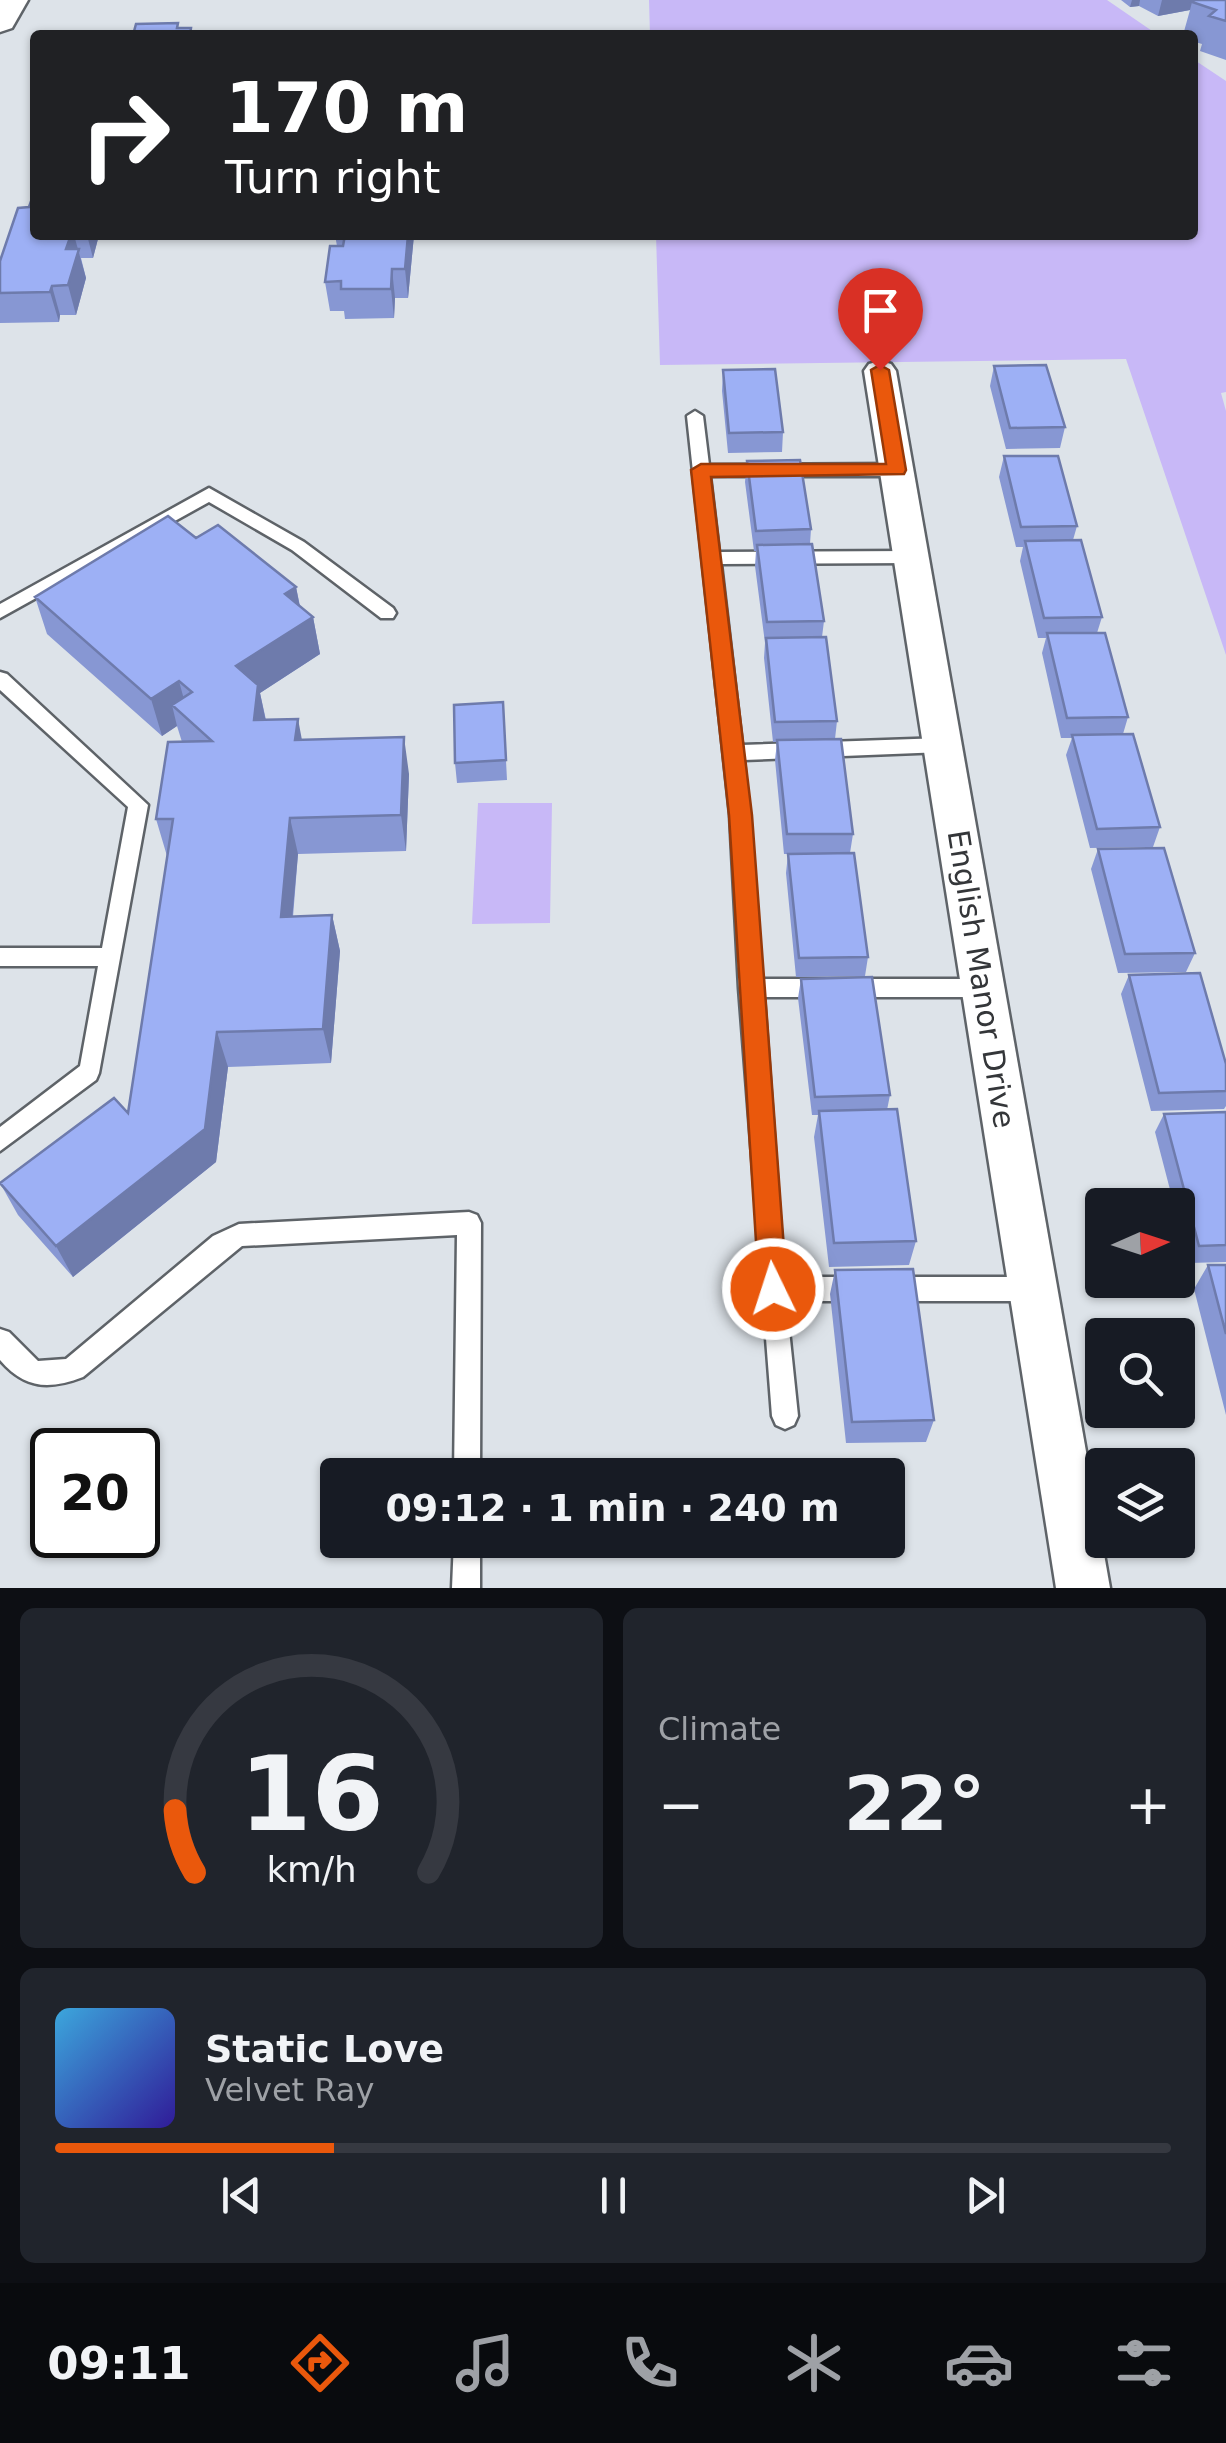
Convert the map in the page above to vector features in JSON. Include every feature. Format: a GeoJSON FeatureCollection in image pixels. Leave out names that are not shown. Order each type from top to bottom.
{"type":"FeatureCollection","features":[{"type":"Feature","properties":{"kind":"street","name":"English Manor Drive"},"geometry":{"type":"LineString","coordinates":[[880,370],[1083,1588]]}},
{"type":"Feature","properties":{"kind":"lane"},"geometry":{"type":"LineString","coordinates":[[694,416],[733,753],[785,1416]]}},
{"type":"Feature","properties":{"kind":"lane"},"geometry":{"type":"LineString","coordinates":[[701,470],[897,470]]}},
{"type":"Feature","properties":{"kind":"lane"},"geometry":{"type":"LineString","coordinates":[[0,612],[210,494],[298,546],[386,613]]}},
{"type":"Feature","properties":{"kind":"lane"},"geometry":{"type":"LineString","coordinates":[[711,558],[911,557]]}},
{"type":"Feature","properties":{"kind":"lane"},"geometry":{"type":"LineString","coordinates":[[0,679],[138,805],[88,1073],[0,1141]]}},
{"type":"Feature","properties":{"kind":"lane"},"geometry":{"type":"LineString","coordinates":[[733,753],[942,745]]}},
{"type":"Feature","properties":{"kind":"lane"},"geometry":{"type":"LineString","coordinates":[[0,957],[111,957]]}},
{"type":"Feature","properties":{"kind":"lane"},"geometry":{"type":"LineString","coordinates":[[750,988],[983,988]]}},
{"type":"Feature","properties":{"kind":"lane"},"geometry":{"type":"LineString","coordinates":[[0,1341],[22,1368],[36,1374],[62,1373],[74,1368],[222,1244],[239,1235],[469,1224],[467,1458]]}},
{"type":"Feature","properties":{"kind":"lane"},"geometry":{"type":"LineString","coordinates":[[773,1289],[1033,1289]]}},
{"type":"Feature","properties":{"kind":"lane"},"geometry":{"type":"LineString","coordinates":[[466,1588],[467,1558]]}},
{"type":"Feature","properties":{"kind":"shaded area"},"geometry":{"type":"Polygon","coordinates":[[[649,0],[1107,0],[1151,30],[650,30],[649,0]]]}},
{"type":"Feature","properties":{"kind":"shaded area"},"geometry":{"type":"Polygon","coordinates":[[[1198,62],[1226,81],[1226,392],[1221,393],[1226,411],[1226,655],[1126,359],[660,365],[656,240],[1198,240],[1198,62]]]}},
{"type":"Feature","properties":{"kind":"shaded area"},"geometry":{"type":"Polygon","coordinates":[[[478,803],[552,803],[550,923],[472,924],[478,803]]]}},
{"type":"Feature","properties":{"kind":"building"},"geometry":{"type":"Polygon","coordinates":[[[1194,0],[1226,0],[1226,21],[1209,16],[1216,10],[1194,0]]]}},
{"type":"Feature","properties":{"kind":"building"},"geometry":{"type":"Polygon","coordinates":[[[178,23],[177,28],[191,28],[134,30],[136,24],[178,23]]]}},
{"type":"Feature","properties":{"kind":"building"},"geometry":{"type":"Polygon","coordinates":[[[30,204],[30,240],[69,240],[66,249],[79,249],[68,285],[52,286],[50,292],[0,293],[0,261],[18,208],[30,204]]]}},
{"type":"Feature","properties":{"kind":"building"},"geometry":{"type":"Polygon","coordinates":[[[344,240],[408,240],[405,269],[392,269],[391,289],[341,289],[341,281],[325,282],[330,246],[343,246],[344,240]]]}},
{"type":"Feature","properties":{"kind":"building"},"geometry":{"type":"Polygon","coordinates":[[[1046,365],[1065,427],[1010,428],[994,366],[1046,365]]]}},
{"type":"Feature","properties":{"kind":"building"},"geometry":{"type":"Polygon","coordinates":[[[775,369],[783,432],[729,433],[723,370],[775,369]]]}},
{"type":"Feature","properties":{"kind":"building"},"geometry":{"type":"Polygon","coordinates":[[[1004,456],[1058,456],[1077,526],[1021,527],[1004,456]]]}},
{"type":"Feature","properties":{"kind":"building"},"geometry":{"type":"Polygon","coordinates":[[[800,460],[811,529],[756,531],[747,461],[800,460]]]}},
{"type":"Feature","properties":{"kind":"building"},"geometry":{"type":"Polygon","coordinates":[[[168,516],[196,538],[218,525],[296,587],[285,594],[313,617],[236,666],[258,685],[254,720],[298,719],[295,740],[404,737],[401,815],[290,818],[281,917],[332,915],[323,1029],[217,1032],[205,1129],[56,1246],[0,1183],[114,1098],[128,1113],[173,819],[156,819],[168,742],[212,741],[172,705],[192,692],[179,681],[151,699],[35,597],[168,516]]]}},
{"type":"Feature","properties":{"kind":"building"},"geometry":{"type":"Polygon","coordinates":[[[1081,540],[1102,617],[1044,618],[1025,541],[1081,540]]]}},
{"type":"Feature","properties":{"kind":"building"},"geometry":{"type":"Polygon","coordinates":[[[812,544],[824,621],[767,622],[757,545],[812,544]]]}},
{"type":"Feature","properties":{"kind":"building"},"geometry":{"type":"Polygon","coordinates":[[[1047,633],[1105,633],[1128,717],[1067,718],[1047,633]]]}},
{"type":"Feature","properties":{"kind":"building"},"geometry":{"type":"Polygon","coordinates":[[[826,637],[837,721],[775,722],[766,638],[826,637]]]}},
{"type":"Feature","properties":{"kind":"building"},"geometry":{"type":"Polygon","coordinates":[[[503,702],[506,760],[455,763],[454,705],[503,702]]]}},
{"type":"Feature","properties":{"kind":"building"},"geometry":{"type":"Polygon","coordinates":[[[1133,734],[1160,827],[1097,829],[1072,735],[1133,734]]]}},
{"type":"Feature","properties":{"kind":"building"},"geometry":{"type":"Polygon","coordinates":[[[841,739],[853,834],[787,834],[777,740],[841,739]]]}},
{"type":"Feature","properties":{"kind":"building"},"geometry":{"type":"Polygon","coordinates":[[[1164,848],[1195,953],[1125,954],[1098,849],[1164,848]]]}},
{"type":"Feature","properties":{"kind":"building"},"geometry":{"type":"Polygon","coordinates":[[[854,853],[868,957],[799,958],[788,854],[854,853]]]}},
{"type":"Feature","properties":{"kind":"building"},"geometry":{"type":"Polygon","coordinates":[[[1200,973],[1226,1064],[1226,1091],[1159,1093],[1129,975],[1200,973]]]}},
{"type":"Feature","properties":{"kind":"building"},"geometry":{"type":"Polygon","coordinates":[[[872,977],[890,1095],[815,1097],[801,979],[872,977]]]}},
{"type":"Feature","properties":{"kind":"building"},"geometry":{"type":"Polygon","coordinates":[[[897,1109],[916,1241],[834,1243],[819,1111],[897,1109]]]}},
{"type":"Feature","properties":{"kind":"building"},"geometry":{"type":"Polygon","coordinates":[[[1226,1112],[1226,1245],[1199,1246],[1195,1188],[1184,1188],[1164,1114],[1226,1112]]]}},
{"type":"Feature","properties":{"kind":"building"},"geometry":{"type":"Polygon","coordinates":[[[1208,1265],[1226,1265],[1226,1334],[1208,1265]]]}},
{"type":"Feature","properties":{"kind":"building"},"geometry":{"type":"Polygon","coordinates":[[[913,1269],[934,1420],[852,1422],[835,1270],[913,1269]]]}},
{"type":"Feature","properties":{"kind":"route"},"geometry":{"type":"LineString","coordinates":[[773,1289],[740,815],[701,470],[897,470],[880,370]]}}]}
